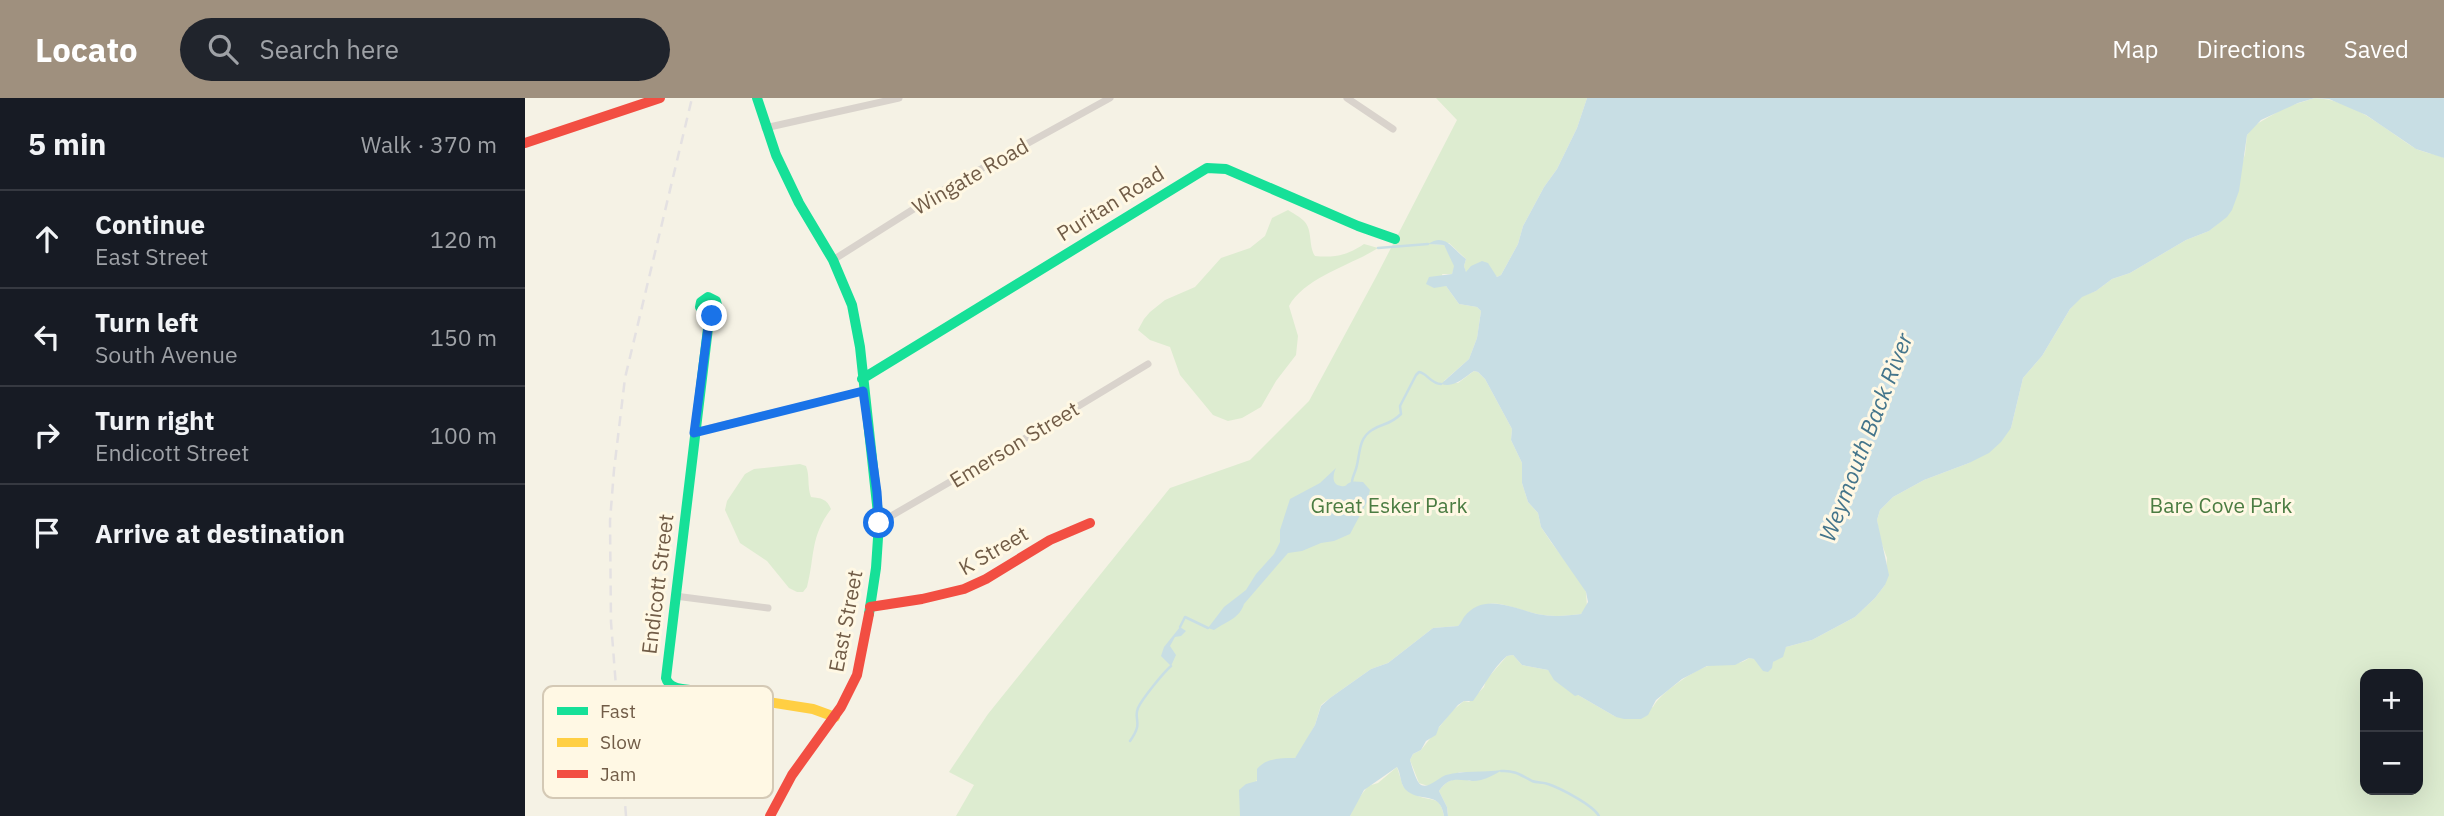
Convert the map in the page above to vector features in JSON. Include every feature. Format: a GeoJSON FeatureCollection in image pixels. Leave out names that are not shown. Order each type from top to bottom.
{"type":"FeatureCollection","features":[{"type":"Feature","properties":{"kind":"street"},"geometry":{"type":"LineString","coordinates":[[525,143],[660,98]]}},
{"type":"Feature","properties":{"kind":"street","name":"East Street"},"geometry":{"type":"LineString","coordinates":[[757,98],[765,128],[799,203],[833,260],[852,304],[860,347],[879,523],[876,568],[857,675],[835,717],[792,775],[770,816]]}},
{"type":"Feature","properties":{"kind":"street"},"geometry":{"type":"LineString","coordinates":[[765,128],[899,98]]}},
{"type":"Feature","properties":{"kind":"street","name":"Wingate Road"},"geometry":{"type":"LineString","coordinates":[[833,260],[950,186],[1110,98]]}},
{"type":"Feature","properties":{"kind":"street"},"geometry":{"type":"LineString","coordinates":[[1347,98],[1393,129]]}},
{"type":"Feature","properties":{"kind":"street","name":"Puritan Road"},"geometry":{"type":"LineString","coordinates":[[862,379],[1207,167],[1226,169],[1358,226],[1395,239]]}},
{"type":"Feature","properties":{"kind":"street","name":"Endicott Street"},"geometry":{"type":"LineString","coordinates":[[671,686],[667,682],[666,671],[709,320]]}},
{"type":"Feature","properties":{"kind":"street","name":"Emerson Street"},"geometry":{"type":"LineString","coordinates":[[879,523],[1148,364]]}},
{"type":"Feature","properties":{"kind":"street"},"geometry":{"type":"LineString","coordinates":[[694,433],[863,391]]}},
{"type":"Feature","properties":{"kind":"street","name":"K Street"},"geometry":{"type":"LineString","coordinates":[[870,607],[964,589],[986,579],[1050,540],[1090,523]]}},
{"type":"Feature","properties":{"kind":"street"},"geometry":{"type":"LineString","coordinates":[[675,596],[768,608]]}},
{"type":"Feature","properties":{"kind":"street","name":"Endicott Street"},"geometry":{"type":"LineString","coordinates":[[773,703],[813,709],[835,717]]}},
{"type":"Feature","properties":{"kind":"green space","name":"Great Esker Park"},"geometry":{"type":"Polygon","coordinates":[[[1436,98],[1587,98],[1577,128],[1557,169],[1523,226],[1518,244],[1501,275],[1497,277],[1492,271],[1466,273],[1466,259],[1449,243],[1431,244],[1444,245],[1455,265],[1452,274],[1442,274],[1446,286],[1459,304],[1477,307],[1481,311],[1477,338],[1469,359],[1444,381],[1458,383],[1474,371],[1485,379],[1512,429],[1511,440],[1522,463],[1522,483],[1528,502],[1538,513],[1541,527],[1551,542],[1582,583],[1587,607],[1581,614],[1554,616],[1495,603],[1487,604],[1478,608],[1458,626],[1433,628],[1388,663],[1371,669],[1321,705],[1315,725],[1300,752],[1295,758],[1259,776],[1240,816],[956,816],[974,785],[949,772],[988,714],[1170,488],[1250,460],[1309,401],[1457,120],[1436,98]]]}},
{"type":"Feature","properties":{"kind":"green space","name":"Bare Cove Park"},"geometry":{"type":"Polygon","coordinates":[[[2315,98],[2329,100],[2355,109],[2417,149],[2444,158],[2444,816],[1448,816],[1447,807],[1439,791],[1442,787],[1453,780],[1470,781],[1481,774],[1460,772],[1428,786],[1419,783],[1410,760],[1413,754],[1421,750],[1452,711],[1464,701],[1469,702],[1484,687],[1486,680],[1507,656],[1513,655],[1522,665],[1548,670],[1578,695],[1616,717],[1653,707],[1670,689],[1704,667],[1736,664],[1749,658],[1773,662],[1786,647],[1812,640],[1855,617],[1885,585],[1887,558],[1877,520],[1880,510],[1893,497],[1924,480],[1969,463],[2011,428],[2023,378],[2042,356],[2070,309],[2082,296],[2096,291],[2112,279],[2130,273],[2186,240],[2209,231],[2226,217],[2245,154],[2247,135],[2255,125],[2286,107],[2315,98]]]}},
{"type":"Feature","properties":{"kind":"green space"},"geometry":{"type":"Polygon","coordinates":[[[1288,210],[1307,225],[1315,256],[1341,255],[1364,244],[1378,248],[1317,279],[1296,296],[1289,306],[1298,336],[1296,355],[1261,407],[1242,418],[1228,421],[1213,415],[1180,375],[1170,347],[1150,340],[1138,330],[1150,312],[1165,300],[1195,287],[1221,258],[1250,248],[1265,236],[1272,218],[1288,210]]]}},
{"type":"Feature","properties":{"kind":"green space"},"geometry":{"type":"Polygon","coordinates":[[[800,464],[806,466],[811,497],[828,503],[831,509],[816,538],[807,587],[803,592],[797,592],[789,588],[767,561],[740,543],[725,510],[727,501],[745,474],[754,469],[800,464]]]}},
{"type":"Feature","properties":{"kind":"green space"},"geometry":{"type":"Polygon","coordinates":[[[1397,767],[1403,786],[1418,796],[1438,802],[1444,816],[1350,816],[1368,786],[1378,783],[1397,767]]]}},
{"type":"Feature","properties":{"kind":"water","name":"Weymouth Back River"},"geometry":{"type":"Polygon","coordinates":[[[1587,98],[2315,98],[2261,120],[2247,135],[2239,191],[2227,217],[2209,231],[2186,240],[2130,273],[2112,279],[2082,297],[2070,309],[2042,356],[2023,378],[2011,428],[2001,442],[1989,453],[1924,480],[1893,497],[1880,510],[1877,520],[1889,575],[1875,598],[1855,617],[1812,640],[1786,647],[1783,657],[1773,662],[1768,672],[1763,671],[1754,659],[1749,658],[1735,665],[1707,666],[1682,679],[1656,700],[1648,715],[1641,719],[1616,717],[1578,695],[1575,696],[1554,680],[1548,670],[1522,665],[1513,655],[1507,656],[1473,701],[1464,701],[1458,705],[1439,727],[1436,735],[1426,741],[1410,760],[1417,781],[1424,786],[1453,773],[1502,770],[1481,780],[1454,780],[1444,785],[1439,791],[1447,807],[1448,816],[1444,816],[1442,808],[1434,800],[1416,796],[1405,789],[1397,767],[1364,790],[1350,816],[1240,816],[1239,790],[1246,784],[1257,781],[1257,769],[1265,763],[1295,758],[1315,725],[1321,706],[1371,669],[1388,663],[1433,628],[1458,626],[1472,609],[1489,603],[1559,616],[1581,614],[1588,602],[1586,592],[1541,527],[1538,513],[1528,502],[1522,483],[1522,463],[1511,440],[1512,429],[1485,379],[1474,371],[1455,383],[1441,384],[1469,359],[1477,338],[1481,311],[1477,307],[1459,304],[1446,286],[1434,288],[1426,284],[1429,277],[1452,274],[1454,266],[1444,245],[1428,244],[1440,240],[1445,241],[1466,259],[1466,272],[1471,266],[1482,261],[1488,263],[1497,277],[1501,275],[1518,244],[1523,226],[1557,169],[1577,128],[1587,98]]]}},
{"type":"Feature","properties":{"kind":"water"},"geometry":{"type":"Polygon","coordinates":[[[2315,98],[2444,98],[2444,158],[2416,149],[2366,115],[2329,99],[2315,98]]]}},
{"type":"Feature","properties":{"kind":"water"},"geometry":{"type":"Polygon","coordinates":[[[1336,468],[1336,484],[1345,486],[1351,482],[1363,482],[1370,490],[1367,502],[1350,534],[1302,551],[1288,553],[1236,616],[1214,630],[1208,628],[1224,607],[1246,590],[1274,554],[1280,542],[1280,530],[1290,499],[1320,483],[1336,468]]]}},
{"type":"Feature","properties":{"kind":"water"},"geometry":{"type":"Polygon","coordinates":[[[1180,627],[1186,631],[1175,637],[1170,646],[1176,655],[1171,666],[1161,656],[1164,647],[1180,627]]]}},
{"type":"Feature","properties":{"kind":"waterway"},"geometry":{"type":"LineString","coordinates":[[1378,248],[1428,244]]}},
{"type":"Feature","properties":{"kind":"waterway"},"geometry":{"type":"LineString","coordinates":[[1352,481],[1365,437],[1372,430],[1393,421],[1401,414],[1400,406],[1416,375],[1422,373],[1441,384]]}},
{"type":"Feature","properties":{"kind":"waterway"},"geometry":{"type":"LineString","coordinates":[[1180,627],[1185,617],[1208,628]]}},
{"type":"Feature","properties":{"kind":"waterway"},"geometry":{"type":"LineString","coordinates":[[1130,741],[1136,730],[1140,704],[1171,666]]}},
{"type":"Feature","properties":{"kind":"waterway"},"geometry":{"type":"LineString","coordinates":[[1501,771],[1514,772],[1532,781],[1560,789],[1583,802],[1599,816]]}},
{"type":"Feature","properties":{"kind":"railway"},"geometry":{"type":"LineString","coordinates":[[616,686],[611,622],[610,521],[625,378],[692,98]]}},
{"type":"Feature","properties":{"kind":"railway"},"geometry":{"type":"LineString","coordinates":[[625,798],[626,816]]}},
{"type":"Feature","properties":{"kind":"traffic: fast"},"geometry":{"type":"LineString","coordinates":[[757,98],[776,155],[799,203],[833,260],[852,305],[860,347],[879,523],[869,614]]}},
{"type":"Feature","properties":{"kind":"traffic: fast"},"geometry":{"type":"LineString","coordinates":[[862,379],[1207,168],[1226,169],[1358,226],[1395,239]]}},
{"type":"Feature","properties":{"kind":"traffic: fast"},"geometry":{"type":"LineString","coordinates":[[708,297],[716,301],[717,305],[709,320],[700,307],[701,302],[708,297]]}},
{"type":"Feature","properties":{"kind":"traffic: fast"},"geometry":{"type":"LineString","coordinates":[[673,686],[666,678],[709,320]]}},
{"type":"Feature","properties":{"kind":"traffic: slow"},"geometry":{"type":"LineString","coordinates":[[773,703],[813,709],[835,717]]}},
{"type":"Feature","properties":{"kind":"traffic: jam"},"geometry":{"type":"LineString","coordinates":[[525,143],[660,98]]}},
{"type":"Feature","properties":{"kind":"traffic: jam"},"geometry":{"type":"LineString","coordinates":[[870,607],[964,589],[986,579],[1050,540],[1090,523]]}},
{"type":"Feature","properties":{"kind":"traffic: jam"},"geometry":{"type":"LineString","coordinates":[[770,816],[792,775],[841,707],[857,675],[869,614]]}},
{"type":"Feature","properties":{"kind":"route"},"geometry":{"type":"LineString","coordinates":[[712,316],[709,320],[694,433],[863,391],[879,523]]}}]}
